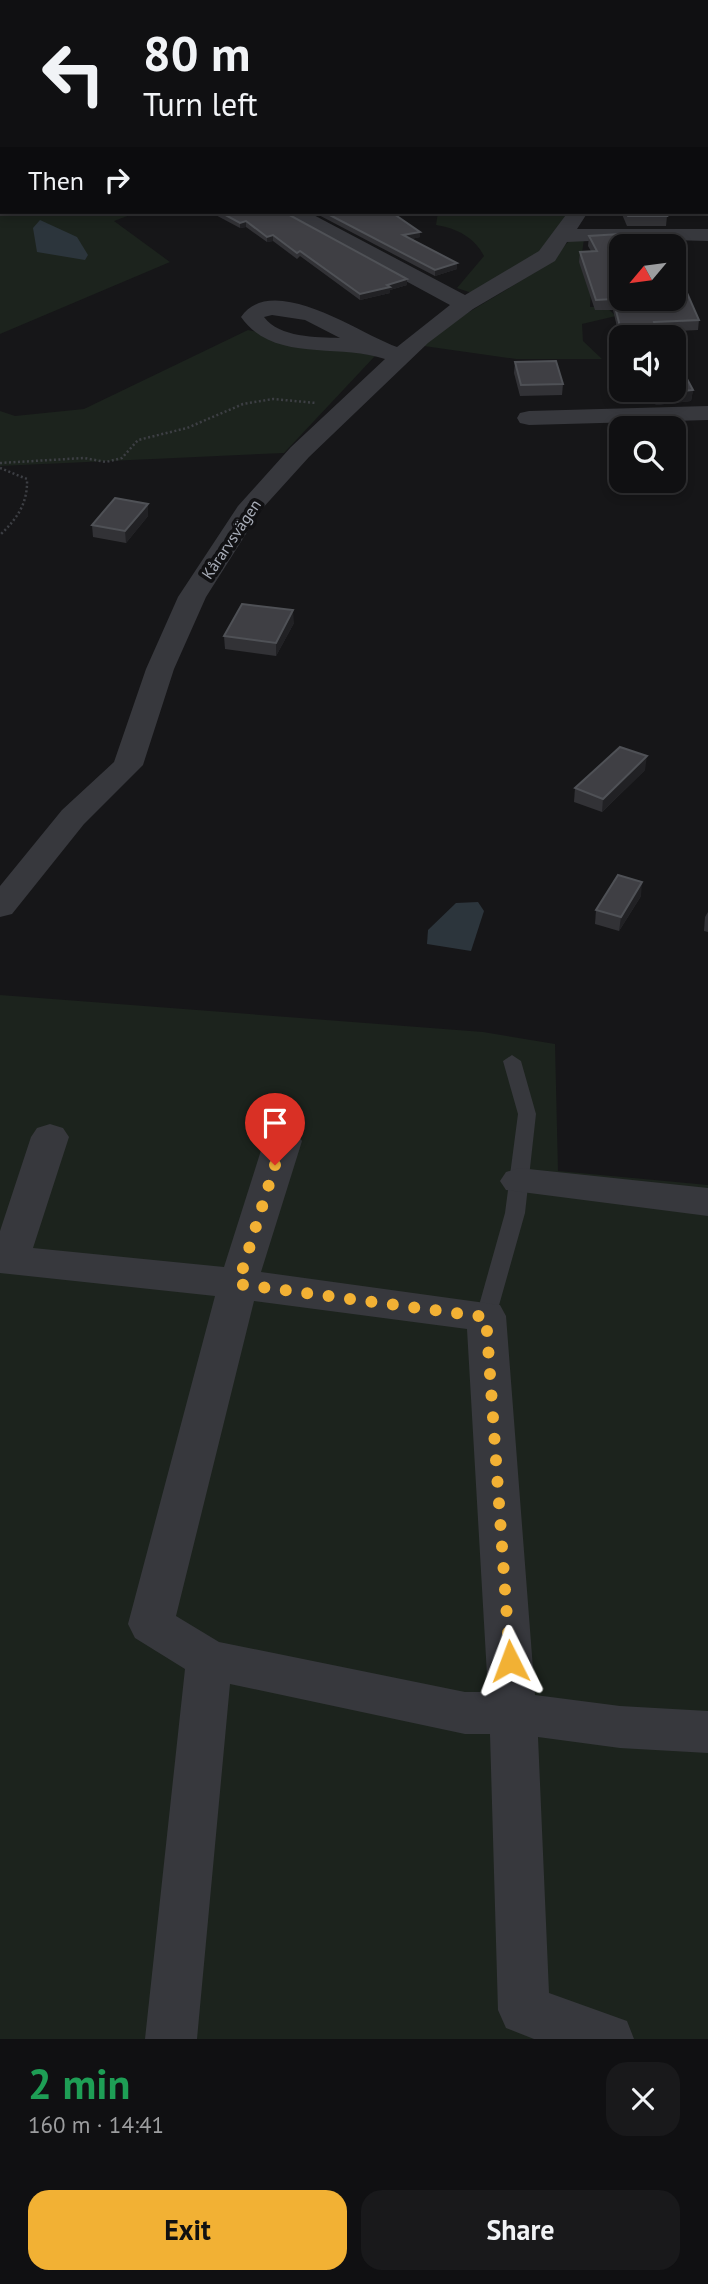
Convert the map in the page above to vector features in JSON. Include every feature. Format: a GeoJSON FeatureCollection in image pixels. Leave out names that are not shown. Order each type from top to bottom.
{"type":"FeatureCollection","features":[{"type":"Feature","properties":{"kind":"street"},"geometry":{"type":"LineString","coordinates":[[296,214],[466,304]]}},
{"type":"Feature","properties":{"kind":"street","name":"Kårarvsvägen"},"geometry":{"type":"LineString","coordinates":[[0,906],[73,817],[128,765],[160,669],[192,597],[251,506],[300,452],[400,356],[466,304],[547,256],[564,236],[577,214]]}},
{"type":"Feature","properties":{"kind":"street"},"geometry":{"type":"LineString","coordinates":[[564,236],[708,235]]}},
{"type":"Feature","properties":{"kind":"street"},"geometry":{"type":"LineString","coordinates":[[367,345],[400,356]]}},
{"type":"Feature","properties":{"kind":"street"},"geometry":{"type":"LineString","coordinates":[[529,418],[708,414]]}},
{"type":"Feature","properties":{"kind":"street"},"geometry":{"type":"LineString","coordinates":[[50,1137],[5,1260],[238,1284],[486,1317],[513,1713],[524,2024],[608,2039]]}},
{"type":"Feature","properties":{"kind":"street"},"geometry":{"type":"LineString","coordinates":[[283,1141],[238,1284],[151,1624],[209,1660],[465,1713],[513,1713],[620,1727],[708,1732]]}},
{"type":"Feature","properties":{"kind":"street"},"geometry":{"type":"LineString","coordinates":[[519,1181],[708,1202]]}},
{"type":"Feature","properties":{"kind":"street"},"geometry":{"type":"LineString","coordinates":[[172,2039],[209,1660]]}},
{"type":"Feature","properties":{"kind":"lane"},"geometry":{"type":"LineString","coordinates":[[486,1317],[515,1213],[527,1114],[512,1061]]}},
{"type":"Feature","properties":{"kind":"path"},"geometry":{"type":"LineString","coordinates":[[0,465],[84,458],[106,462],[122,458],[138,440],[187,428],[243,404],[273,399],[348,407]]}},
{"type":"Feature","properties":{"kind":"path"},"geometry":{"type":"LineString","coordinates":[[0,465],[27,479],[29,495],[14,522],[0,535]]}},
{"type":"Feature","properties":{"kind":"shaded area"},"geometry":{"type":"Polygon","coordinates":[[[0,214],[133,214],[114,221],[170,262],[0,334],[0,214]]]}},
{"type":"Feature","properties":{"kind":"shaded area"},"geometry":{"type":"Polygon","coordinates":[[[438,214],[567,214],[535,259],[472,293],[457,288],[484,256],[476,244],[464,235],[436,225],[438,214]]]}},
{"type":"Feature","properties":{"kind":"shaded area"},"geometry":{"type":"Polygon","coordinates":[[[40,220],[77,237],[88,255],[85,260],[37,252],[33,228],[40,220]]]}},
{"type":"Feature","properties":{"kind":"shaded area"},"geometry":{"type":"Polygon","coordinates":[[[572,238],[584,239],[581,261],[591,292],[590,307],[606,307],[616,316],[582,324],[583,341],[602,359],[516,359],[424,346],[444,327],[544,267],[572,238]]]}},
{"type":"Feature","properties":{"kind":"shaded area"},"geometry":{"type":"Polygon","coordinates":[[[248,330],[375,356],[284,453],[0,466],[0,411],[15,416],[84,409],[248,330]]]}},
{"type":"Feature","properties":{"kind":"shaded area"},"geometry":{"type":"Polygon","coordinates":[[[478,902],[484,911],[471,951],[427,944],[428,930],[456,903],[478,902]]]}},
{"type":"Feature","properties":{"kind":"shaded area"},"geometry":{"type":"Polygon","coordinates":[[[0,995],[483,1032],[555,1044],[558,1171],[708,1185],[708,2039],[0,2039],[0,995]]]}},
{"type":"Feature","properties":{"kind":"building"},"geometry":{"type":"Polygon","coordinates":[[[224,214],[288,214],[407,279],[387,285],[390,287],[360,294],[273,235],[267,237],[246,221],[240,223],[224,214]]]}},
{"type":"Feature","properties":{"kind":"building"},"geometry":{"type":"Polygon","coordinates":[[[328,214],[394,214],[420,232],[403,235],[457,263],[435,270],[328,214]]]}},
{"type":"Feature","properties":{"kind":"building"},"geometry":{"type":"Polygon","coordinates":[[[627,214],[667,216],[628,216],[627,214]]]}},
{"type":"Feature","properties":{"kind":"building"},"geometry":{"type":"Polygon","coordinates":[[[609,235],[609,299],[596,300],[580,252],[597,251],[589,236],[609,235]]]}},
{"type":"Feature","properties":{"kind":"building"},"geometry":{"type":"Polygon","coordinates":[[[686,291],[699,320],[654,322],[655,325],[620,325],[616,312],[686,312],[686,291]]]}},
{"type":"Feature","properties":{"kind":"building"},"geometry":{"type":"Polygon","coordinates":[[[556,361],[563,384],[521,385],[515,362],[556,361]]]}},
{"type":"Feature","properties":{"kind":"building"},"geometry":{"type":"Polygon","coordinates":[[[686,377],[693,390],[686,391],[686,377]]]}},
{"type":"Feature","properties":{"kind":"building"},"geometry":{"type":"Polygon","coordinates":[[[115,498],[148,504],[125,531],[92,525],[115,498]]]}},
{"type":"Feature","properties":{"kind":"building"},"geometry":{"type":"Polygon","coordinates":[[[242,604],[293,610],[276,643],[224,636],[242,604]]]}},
{"type":"Feature","properties":{"kind":"building"},"geometry":{"type":"Polygon","coordinates":[[[620,747],[647,756],[603,799],[575,788],[620,747]]]}},
{"type":"Feature","properties":{"kind":"building"},"geometry":{"type":"Polygon","coordinates":[[[618,875],[642,882],[621,917],[596,910],[618,875]]]}},
{"type":"Feature","properties":{"kind":"route"},"geometry":{"type":"LineString","coordinates":[[275,1165],[238,1284],[486,1317],[510,1661]]}}]}
